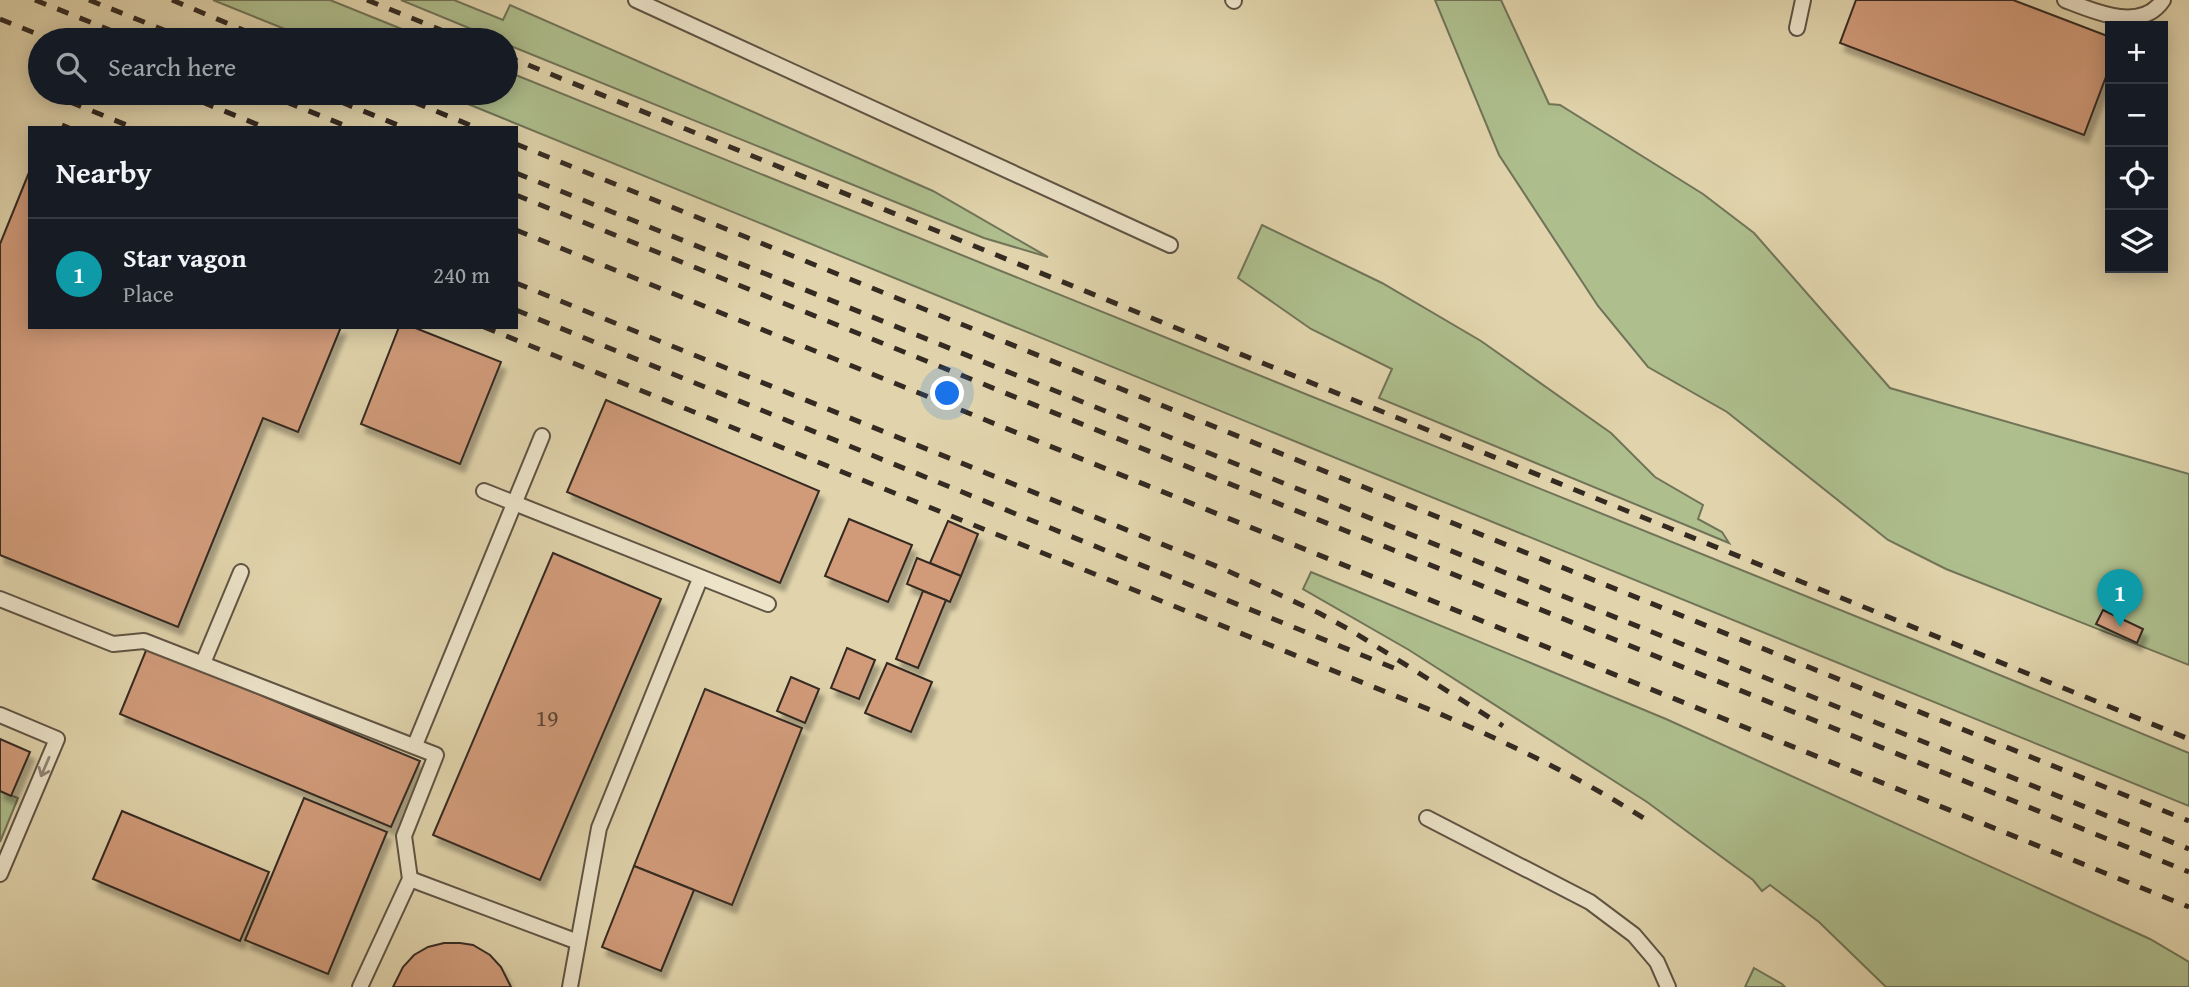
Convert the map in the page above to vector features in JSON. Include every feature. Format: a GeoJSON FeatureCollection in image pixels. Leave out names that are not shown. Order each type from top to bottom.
{"type":"FeatureCollection","features":[{"type":"Feature","properties":{"kind":"lane"},"geometry":{"type":"LineString","coordinates":[[636,0],[1170,245]]}},
{"type":"Feature","properties":{"kind":"lane"},"geometry":{"type":"LineString","coordinates":[[1797,28],[1803,0]]}},
{"type":"Feature","properties":{"kind":"lane"},"geometry":{"type":"LineString","coordinates":[[2065,0],[2112,16],[2132,17],[2146,14],[2163,0]]}},
{"type":"Feature","properties":{"kind":"lane"},"geometry":{"type":"LineString","coordinates":[[415,746],[542,436]]}},
{"type":"Feature","properties":{"kind":"lane"},"geometry":{"type":"LineString","coordinates":[[484,491],[768,604]]}},
{"type":"Feature","properties":{"kind":"lane"},"geometry":{"type":"LineString","coordinates":[[203,663],[241,572]]}},
{"type":"Feature","properties":{"kind":"lane"},"geometry":{"type":"LineString","coordinates":[[570,987],[599,828],[700,579]]}},
{"type":"Feature","properties":{"kind":"lane"},"geometry":{"type":"LineString","coordinates":[[0,599],[113,644],[144,641],[436,755],[404,836],[410,879],[360,987]]}},
{"type":"Feature","properties":{"kind":"lane"},"geometry":{"type":"LineString","coordinates":[[0,715],[57,739],[0,874]]}},
{"type":"Feature","properties":{"kind":"lane"},"geometry":{"type":"LineString","coordinates":[[1427,818],[1590,902],[1634,935],[1657,962],[1668,987]]}},
{"type":"Feature","properties":{"kind":"lane"},"geometry":{"type":"LineString","coordinates":[[410,879],[578,942]]}},
{"type":"Feature","properties":{"kind":"green space"},"geometry":{"type":"Polygon","coordinates":[[[213,0],[330,0],[399,28],[282,28],[213,0]]]}},
{"type":"Feature","properties":{"kind":"green space"},"geometry":{"type":"Polygon","coordinates":[[[401,0],[454,0],[503,20],[510,5],[933,191],[1048,257],[984,238],[518,49],[518,28],[469,28],[401,0]]]}},
{"type":"Feature","properties":{"kind":"green space"},"geometry":{"type":"Polygon","coordinates":[[[1435,0],[1501,0],[1549,104],[1560,105],[1703,194],[1754,233],[1890,388],[2189,474],[2189,665],[1946,569],[1888,540],[1727,412],[1648,367],[1598,306],[1499,155],[1435,0]]]}},
{"type":"Feature","properties":{"kind":"green space"},"geometry":{"type":"Polygon","coordinates":[[[518,76],[1927,645],[2189,753],[2189,806],[470,105],[518,105],[518,76]]]}},
{"type":"Feature","properties":{"kind":"green space"},"geometry":{"type":"Polygon","coordinates":[[[1262,225],[1382,283],[1481,341],[1611,433],[1655,477],[1703,505],[1698,519],[1722,532],[1729,543],[1379,398],[1392,369],[1311,329],[1238,278],[1262,225]]]}},
{"type":"Feature","properties":{"kind":"green space"},"geometry":{"type":"Polygon","coordinates":[[[1311,572],[1666,719],[2150,939],[2189,962],[2189,987],[1886,987],[1819,922],[1770,885],[1762,891],[1753,880],[1647,802],[1409,650],[1303,589],[1311,572]]]}},
{"type":"Feature","properties":{"kind":"green space"},"geometry":{"type":"Polygon","coordinates":[[[0,791],[18,798],[0,842],[0,791]]]}},
{"type":"Feature","properties":{"kind":"green space"},"geometry":{"type":"Polygon","coordinates":[[[1754,968],[1782,984],[1785,987],[1745,987],[1754,968]]]}},
{"type":"Feature","properties":{"kind":"building"},"geometry":{"type":"Polygon","coordinates":[[[1856,0],[2013,0],[2105,35],[2105,79],[2084,135],[1840,43],[1856,0]]]}},
{"type":"Feature","properties":{"kind":"building"},"geometry":{"type":"Polygon","coordinates":[[[28,175],[28,329],[340,329],[298,432],[263,418],[178,627],[0,555],[0,244],[28,175]]]}},
{"type":"Feature","properties":{"kind":"building"},"geometry":{"type":"Polygon","coordinates":[[[398,329],[418,329],[501,362],[460,464],[361,424],[398,329]]]}},
{"type":"Feature","properties":{"kind":"building"},"geometry":{"type":"Polygon","coordinates":[[[606,400],[819,491],[780,583],[567,492],[606,400]]]}},
{"type":"Feature","properties":{"kind":"building"},"geometry":{"type":"Polygon","coordinates":[[[849,519],[912,545],[888,602],[825,576],[849,519]]]}},
{"type":"Feature","properties":{"kind":"building"},"geometry":{"type":"Polygon","coordinates":[[[948,521],[978,534],[961,576],[930,563],[948,521]]]}},
{"type":"Feature","properties":{"kind":"building"},"geometry":{"type":"Polygon","coordinates":[[[553,553],[661,599],[540,880],[433,835],[553,553]]]}},
{"type":"Feature","properties":{"kind":"building"},"geometry":{"type":"Polygon","coordinates":[[[917,558],[961,576],[950,602],[907,584],[917,558]]]}},
{"type":"Feature","properties":{"kind":"building"},"geometry":{"type":"Polygon","coordinates":[[[923,591],[946,600],[918,668],[896,659],[923,591]]]}},
{"type":"Feature","properties":{"kind":"building"},"geometry":{"type":"Polygon","coordinates":[[[2103,610],[2143,629],[2137,643],[2096,624],[2103,610]]]}},
{"type":"Feature","properties":{"kind":"building"},"geometry":{"type":"Polygon","coordinates":[[[147,648],[420,761],[391,827],[120,714],[147,648]]]}},
{"type":"Feature","properties":{"kind":"building"},"geometry":{"type":"Polygon","coordinates":[[[847,648],[875,660],[859,699],[831,688],[847,648]]]}},
{"type":"Feature","properties":{"kind":"building"},"geometry":{"type":"Polygon","coordinates":[[[887,663],[932,682],[911,732],[865,713],[887,663]]]}},
{"type":"Feature","properties":{"kind":"building"},"geometry":{"type":"Polygon","coordinates":[[[791,677],[819,689],[805,723],[777,711],[791,677]]]}},
{"type":"Feature","properties":{"kind":"building"},"geometry":{"type":"Polygon","coordinates":[[[705,689],[802,728],[732,905],[634,866],[705,689]]]}},
{"type":"Feature","properties":{"kind":"building"},"geometry":{"type":"Polygon","coordinates":[[[0,739],[30,752],[11,796],[0,791],[0,739]]]}},
{"type":"Feature","properties":{"kind":"building"},"geometry":{"type":"Polygon","coordinates":[[[304,798],[387,832],[328,974],[245,940],[304,798]]]}},
{"type":"Feature","properties":{"kind":"building"},"geometry":{"type":"Polygon","coordinates":[[[122,811],[269,872],[240,941],[93,879],[122,811]]]}},
{"type":"Feature","properties":{"kind":"building"},"geometry":{"type":"Polygon","coordinates":[[[634,866],[694,890],[661,971],[602,947],[634,866]]]}},
{"type":"Feature","properties":{"kind":"building"},"geometry":{"type":"Polygon","coordinates":[[[444,943],[473,945],[490,955],[501,967],[511,987],[393,987],[403,967],[414,955],[428,947],[444,943]]]}},
{"type":"Feature","properties":{"kind":"railway"},"geometry":{"type":"LineString","coordinates":[[35,0],[105,28]]}},
{"type":"Feature","properties":{"kind":"railway"},"geometry":{"type":"LineString","coordinates":[[89,0],[159,28]]}},
{"type":"Feature","properties":{"kind":"railway"},"geometry":{"type":"LineString","coordinates":[[172,0],[238,28]]}},
{"type":"Feature","properties":{"kind":"railway"},"geometry":{"type":"LineString","coordinates":[[367,0],[436,28]]}},
{"type":"Feature","properties":{"kind":"railway"},"geometry":{"type":"LineString","coordinates":[[0,19],[28,30]]}},
{"type":"Feature","properties":{"kind":"railway"},"geometry":{"type":"LineString","coordinates":[[518,61],[2189,739]]}},
{"type":"Feature","properties":{"kind":"railway"},"geometry":{"type":"LineString","coordinates":[[77,105],[129,126]]}},
{"type":"Feature","properties":{"kind":"railway"},"geometry":{"type":"LineString","coordinates":[[209,105],[261,126]]}},
{"type":"Feature","properties":{"kind":"railway"},"geometry":{"type":"LineString","coordinates":[[294,105],[346,126]]}},
{"type":"Feature","properties":{"kind":"railway"},"geometry":{"type":"LineString","coordinates":[[348,105],[400,126]]}},
{"type":"Feature","properties":{"kind":"railway"},"geometry":{"type":"LineString","coordinates":[[421,105],[472,126]]}},
{"type":"Feature","properties":{"kind":"railway"},"geometry":{"type":"LineString","coordinates":[[518,145],[2189,821]]}},
{"type":"Feature","properties":{"kind":"railway"},"geometry":{"type":"LineString","coordinates":[[518,174],[2189,849]]}},
{"type":"Feature","properties":{"kind":"railway"},"geometry":{"type":"LineString","coordinates":[[518,196],[2189,872]]}},
{"type":"Feature","properties":{"kind":"railway"},"geometry":{"type":"LineString","coordinates":[[518,231],[2189,907]]}},
{"type":"Feature","properties":{"kind":"railway"},"geometry":{"type":"LineString","coordinates":[[518,284],[1226,570],[1352,631],[1503,726]]}},
{"type":"Feature","properties":{"kind":"railway"},"geometry":{"type":"LineString","coordinates":[[518,311],[1401,671]]}},
{"type":"Feature","properties":{"kind":"railway"},"geometry":{"type":"LineString","coordinates":[[489,329],[1438,713],[1544,762],[1645,819]]}},
{"type":"Feature","properties":{"kind":"place","name":"Star vagon"},"geometry":{"type":"Point","coordinates":[2120,627]}}]}
